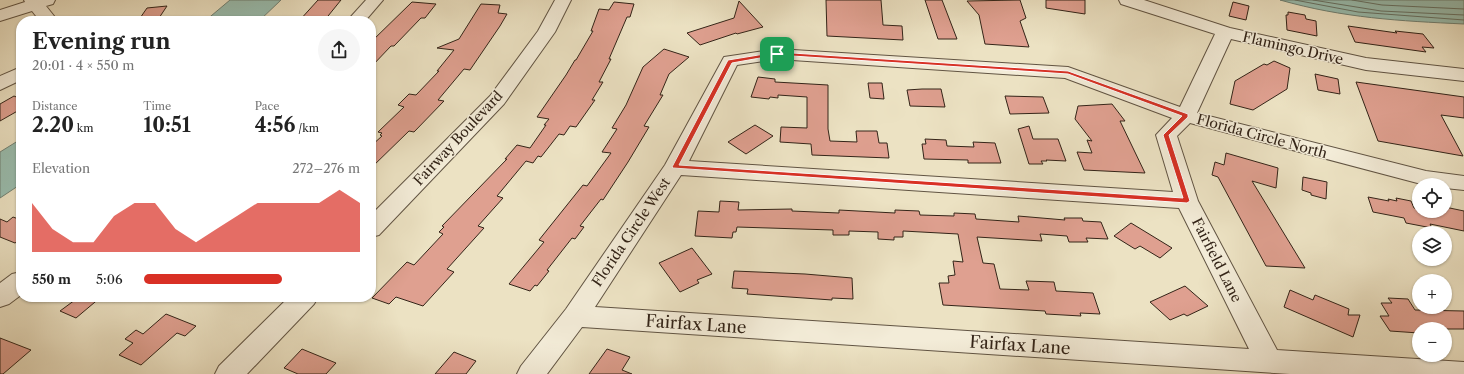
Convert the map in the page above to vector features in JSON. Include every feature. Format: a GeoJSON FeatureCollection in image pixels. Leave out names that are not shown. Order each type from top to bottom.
{"type":"FeatureCollection","features":[{"type":"Feature","properties":{"kind":"street"},"geometry":{"type":"LineString","coordinates":[[361,16],[376,0]]}},
{"type":"Feature","properties":{"kind":"street","name":"Fairway Boulevard"},"geometry":{"type":"LineString","coordinates":[[376,224],[498,100],[546,32],[563,0]]}},
{"type":"Feature","properties":{"kind":"street","name":"Flamingo Drive"},"geometry":{"type":"LineString","coordinates":[[1127,0],[1225,32],[1366,64],[1464,75]]}},
{"type":"Feature","properties":{"kind":"street"},"geometry":{"type":"LineString","coordinates":[[0,16],[38,1],[47,16]]}},
{"type":"Feature","properties":{"kind":"street","name":"Fairfield Lane"},"geometry":{"type":"LineString","coordinates":[[1225,32],[1186,116],[1166,135],[1187,201],[1268,360]]}},
{"type":"Feature","properties":{"kind":"street","name":"Florida Circle North"},"geometry":{"type":"LineString","coordinates":[[730,61],[777,54],[1068,73],[1186,116],[1426,178],[1464,183]]}},
{"type":"Feature","properties":{"kind":"street","name":"Florida Circle West"},"geometry":{"type":"LineString","coordinates":[[531,374],[575,316],[675,167],[730,61]]}},
{"type":"Feature","properties":{"kind":"street"},"geometry":{"type":"LineString","coordinates":[[0,84],[16,76]]}},
{"type":"Feature","properties":{"kind":"street"},"geometry":{"type":"LineString","coordinates":[[675,167],[1187,201]]}},
{"type":"Feature","properties":{"kind":"street"},"geometry":{"type":"LineString","coordinates":[[0,296],[16,285]]}},
{"type":"Feature","properties":{"kind":"street"},"geometry":{"type":"LineString","coordinates":[[229,374],[299,302]]}},
{"type":"Feature","properties":{"kind":"street","name":"Fairfax Lane"},"geometry":{"type":"LineString","coordinates":[[575,316],[1268,360],[1464,374]]}},
{"type":"Feature","properties":{"kind":"water"},"geometry":{"type":"Polygon","coordinates":[[[230,0],[281,0],[264,16],[211,16],[230,0]]]}},
{"type":"Feature","properties":{"kind":"water"},"geometry":{"type":"Polygon","coordinates":[[[1280,0],[1464,0],[1464,24],[1417,22],[1349,15],[1280,0]]]}},
{"type":"Feature","properties":{"kind":"water"},"geometry":{"type":"Polygon","coordinates":[[[16,142],[16,187],[0,198],[0,152],[16,142]]]}},
{"type":"Feature","properties":{"kind":"building"},"geometry":{"type":"Polygon","coordinates":[[[318,0],[341,0],[328,16],[304,16],[318,0]]]}},
{"type":"Feature","properties":{"kind":"building"},"geometry":{"type":"Polygon","coordinates":[[[826,0],[881,0],[883,25],[902,26],[903,40],[827,36],[826,0]]]}},
{"type":"Feature","properties":{"kind":"building"},"geometry":{"type":"Polygon","coordinates":[[[925,0],[942,0],[957,39],[938,39],[925,0]]]}},
{"type":"Feature","properties":{"kind":"building"},"geometry":{"type":"Polygon","coordinates":[[[1020,0],[1026,18],[1020,21],[1029,47],[985,44],[979,15],[967,1],[1020,0]]]}},
{"type":"Feature","properties":{"kind":"building"},"geometry":{"type":"Polygon","coordinates":[[[1046,0],[1085,0],[1085,14],[1046,8],[1046,0]]]}},
{"type":"Feature","properties":{"kind":"building"},"geometry":{"type":"Polygon","coordinates":[[[739,1],[763,27],[736,33],[700,45],[687,33],[734,18],[739,1]]]}},
{"type":"Feature","properties":{"kind":"building"},"geometry":{"type":"Polygon","coordinates":[[[412,2],[436,4],[425,18],[421,18],[394,46],[391,46],[376,62],[376,37],[412,2]]]}},
{"type":"Feature","properties":{"kind":"building"},"geometry":{"type":"Polygon","coordinates":[[[614,2],[634,4],[630,17],[627,17],[609,59],[611,59],[599,82],[603,82],[592,100],[595,100],[576,127],[570,126],[564,135],[559,134],[541,157],[538,156],[533,163],[526,161],[497,196],[503,198],[478,226],[484,228],[447,269],[454,272],[423,306],[396,297],[389,304],[376,299],[376,294],[407,262],[414,265],[443,234],[439,232],[444,227],[442,226],[507,159],[505,159],[517,145],[530,148],[549,119],[537,117],[576,60],[593,31],[591,31],[599,9],[609,10],[614,2]]]}},
{"type":"Feature","properties":{"kind":"building"},"geometry":{"type":"Polygon","coordinates":[[[1233,2],[1249,6],[1246,20],[1229,16],[1233,2]]]}},
{"type":"Feature","properties":{"kind":"building"},"geometry":{"type":"Polygon","coordinates":[[[481,4],[500,5],[498,13],[507,14],[470,70],[464,69],[438,100],[444,101],[414,132],[409,131],[376,163],[376,141],[382,136],[380,135],[382,133],[378,132],[404,107],[398,105],[409,94],[416,95],[439,71],[437,71],[454,50],[437,48],[459,39],[481,4]]]}},
{"type":"Feature","properties":{"kind":"building"},"geometry":{"type":"Polygon","coordinates":[[[167,6],[160,16],[141,16],[147,8],[167,6]]]}},
{"type":"Feature","properties":{"kind":"building"},"geometry":{"type":"Polygon","coordinates":[[[1288,12],[1305,15],[1306,19],[1316,21],[1317,36],[1287,30],[1286,15],[1288,15],[1288,12]]]}},
{"type":"Feature","properties":{"kind":"building"},"geometry":{"type":"Polygon","coordinates":[[[1348,26],[1397,33],[1395,31],[1423,34],[1434,48],[1422,47],[1426,52],[1355,42],[1348,26]]]}},
{"type":"Feature","properties":{"kind":"building"},"geometry":{"type":"Polygon","coordinates":[[[664,49],[689,57],[669,74],[660,95],[663,95],[644,126],[649,127],[603,200],[601,199],[580,226],[584,227],[575,239],[572,238],[547,270],[549,271],[537,286],[535,285],[530,291],[509,284],[544,242],[539,240],[583,185],[587,186],[611,153],[602,152],[617,129],[612,128],[626,105],[643,67],[664,49]]]}},
{"type":"Feature","properties":{"kind":"building"},"geometry":{"type":"Polygon","coordinates":[[[1274,61],[1290,68],[1287,89],[1253,110],[1230,104],[1235,81],[1264,64],[1267,65],[1274,61]]]}},
{"type":"Feature","properties":{"kind":"building"},"geometry":{"type":"Polygon","coordinates":[[[1315,74],[1338,79],[1340,94],[1318,90],[1315,74]]]}},
{"type":"Feature","properties":{"kind":"building"},"geometry":{"type":"Polygon","coordinates":[[[758,77],[775,79],[775,82],[828,85],[828,129],[830,141],[857,142],[856,131],[877,131],[879,143],[887,143],[889,158],[812,155],[811,144],[780,142],[781,127],[807,128],[807,97],[778,95],[778,98],[770,97],[769,99],[751,97],[758,77]]]}},
{"type":"Feature","properties":{"kind":"building"},"geometry":{"type":"Polygon","coordinates":[[[1356,82],[1464,97],[1464,118],[1441,115],[1463,156],[1378,141],[1356,82]]]}},
{"type":"Feature","properties":{"kind":"building"},"geometry":{"type":"Polygon","coordinates":[[[868,83],[882,83],[884,99],[870,98],[868,83]]]}},
{"type":"Feature","properties":{"kind":"building"},"geometry":{"type":"Polygon","coordinates":[[[941,89],[945,107],[910,106],[907,90],[941,89]]]}},
{"type":"Feature","properties":{"kind":"building"},"geometry":{"type":"Polygon","coordinates":[[[14,96],[16,97],[16,112],[0,121],[0,104],[14,96]]]}},
{"type":"Feature","properties":{"kind":"building"},"geometry":{"type":"Polygon","coordinates":[[[1005,96],[1043,97],[1049,113],[1010,114],[1005,96]]]}},
{"type":"Feature","properties":{"kind":"building"},"geometry":{"type":"Polygon","coordinates":[[[1112,104],[1125,121],[1120,121],[1145,173],[1084,170],[1077,152],[1092,153],[1087,140],[1092,141],[1075,119],[1078,106],[1112,104]]]}},
{"type":"Feature","properties":{"kind":"building"},"geometry":{"type":"Polygon","coordinates":[[[755,125],[773,136],[746,154],[728,142],[755,125]]]}},
{"type":"Feature","properties":{"kind":"building"},"geometry":{"type":"Polygon","coordinates":[[[1029,126],[1033,139],[1058,139],[1066,161],[1046,160],[1047,161],[1041,161],[1043,164],[1029,164],[1018,129],[1029,126]]]}},
{"type":"Feature","properties":{"kind":"building"},"geometry":{"type":"Polygon","coordinates":[[[925,139],[946,140],[947,146],[974,147],[973,142],[995,143],[1001,163],[968,163],[968,160],[924,159],[922,144],[926,144],[925,139]]]}},
{"type":"Feature","properties":{"kind":"building"},"geometry":{"type":"Polygon","coordinates":[[[1226,153],[1278,168],[1276,188],[1252,181],[1305,268],[1266,266],[1218,177],[1212,175],[1215,162],[1224,165],[1226,153]]]}},
{"type":"Feature","properties":{"kind":"building"},"geometry":{"type":"Polygon","coordinates":[[[1303,177],[1327,182],[1326,199],[1311,195],[1311,193],[1302,190],[1303,177]]]}},
{"type":"Feature","properties":{"kind":"building"},"geometry":{"type":"Polygon","coordinates":[[[1368,197],[1389,201],[1388,199],[1397,201],[1396,198],[1411,201],[1412,218],[1452,218],[1452,208],[1464,211],[1464,231],[1452,229],[1452,226],[1430,224],[1431,226],[1422,226],[1406,223],[1404,218],[1373,212],[1368,197]]]}},
{"type":"Feature","properties":{"kind":"building"},"geometry":{"type":"Polygon","coordinates":[[[720,201],[739,202],[738,210],[792,209],[792,211],[839,213],[839,210],[895,213],[895,210],[919,211],[920,215],[954,216],[954,213],[975,214],[976,219],[1019,222],[1018,216],[1065,220],[1064,218],[1082,218],[1083,221],[1101,222],[1108,239],[1086,238],[1088,242],[1069,242],[1067,236],[1040,234],[1042,241],[977,237],[983,263],[994,264],[1000,289],[1029,290],[1026,281],[1054,282],[1056,291],[1093,293],[1100,314],[1080,313],[1081,316],[1046,314],[1045,311],[943,305],[939,283],[949,283],[948,276],[955,275],[953,261],[963,262],[958,234],[903,231],[903,237],[894,237],[894,240],[878,239],[878,232],[849,231],[849,235],[833,235],[833,230],[737,227],[736,232],[733,232],[732,238],[695,236],[698,211],[719,212],[720,201]]]}},
{"type":"Feature","properties":{"kind":"building"},"geometry":{"type":"Polygon","coordinates":[[[13,217],[16,218],[15,243],[0,237],[0,219],[7,222],[13,217]]]}},
{"type":"Feature","properties":{"kind":"building"},"geometry":{"type":"Polygon","coordinates":[[[1131,223],[1172,248],[1160,258],[1140,246],[1135,249],[1114,236],[1131,223]]]}},
{"type":"Feature","properties":{"kind":"building"},"geometry":{"type":"Polygon","coordinates":[[[692,248],[712,274],[697,280],[699,283],[680,292],[659,263],[692,248]]]}},
{"type":"Feature","properties":{"kind":"building"},"geometry":{"type":"Polygon","coordinates":[[[734,271],[805,274],[852,278],[853,299],[832,298],[832,300],[747,294],[748,289],[732,288],[734,271]]]}},
{"type":"Feature","properties":{"kind":"building"},"geometry":{"type":"Polygon","coordinates":[[[1185,286],[1208,306],[1187,316],[1184,314],[1170,320],[1150,302],[1185,286]]]}},
{"type":"Feature","properties":{"kind":"building"},"geometry":{"type":"Polygon","coordinates":[[[1290,290],[1313,300],[1315,295],[1349,309],[1348,315],[1360,315],[1353,337],[1284,307],[1290,290]]]}},
{"type":"Feature","properties":{"kind":"building"},"geometry":{"type":"Polygon","coordinates":[[[1388,298],[1408,299],[1412,305],[1412,314],[1452,314],[1452,311],[1464,311],[1464,329],[1452,329],[1452,322],[1412,322],[1412,333],[1390,331],[1380,316],[1389,316],[1381,303],[1392,303],[1388,298]]]}},
{"type":"Feature","properties":{"kind":"building"},"geometry":{"type":"Polygon","coordinates":[[[72,302],[95,302],[76,318],[60,311],[72,302]]]}},
{"type":"Feature","properties":{"kind":"building"},"geometry":{"type":"Polygon","coordinates":[[[166,314],[196,326],[185,336],[177,333],[141,365],[119,355],[133,343],[125,339],[136,330],[143,334],[166,314]]]}},
{"type":"Feature","properties":{"kind":"building"},"geometry":{"type":"Polygon","coordinates":[[[0,338],[31,350],[3,374],[0,374],[0,338]]]}},
{"type":"Feature","properties":{"kind":"building"},"geometry":{"type":"Polygon","coordinates":[[[302,349],[336,363],[326,374],[298,374],[284,368],[302,349]]]}},
{"type":"Feature","properties":{"kind":"building"},"geometry":{"type":"Polygon","coordinates":[[[607,349],[630,357],[622,370],[632,374],[589,374],[607,349]]]}},
{"type":"Feature","properties":{"kind":"building"},"geometry":{"type":"Polygon","coordinates":[[[454,352],[476,361],[466,374],[435,374],[454,352]]]}},
{"type":"Feature","properties":{"kind":"route"},"geometry":{"type":"LineString","coordinates":[[777,54],[1068,73],[1186,116],[1166,135],[1187,201],[675,167],[730,61],[777,54]]}}]}
